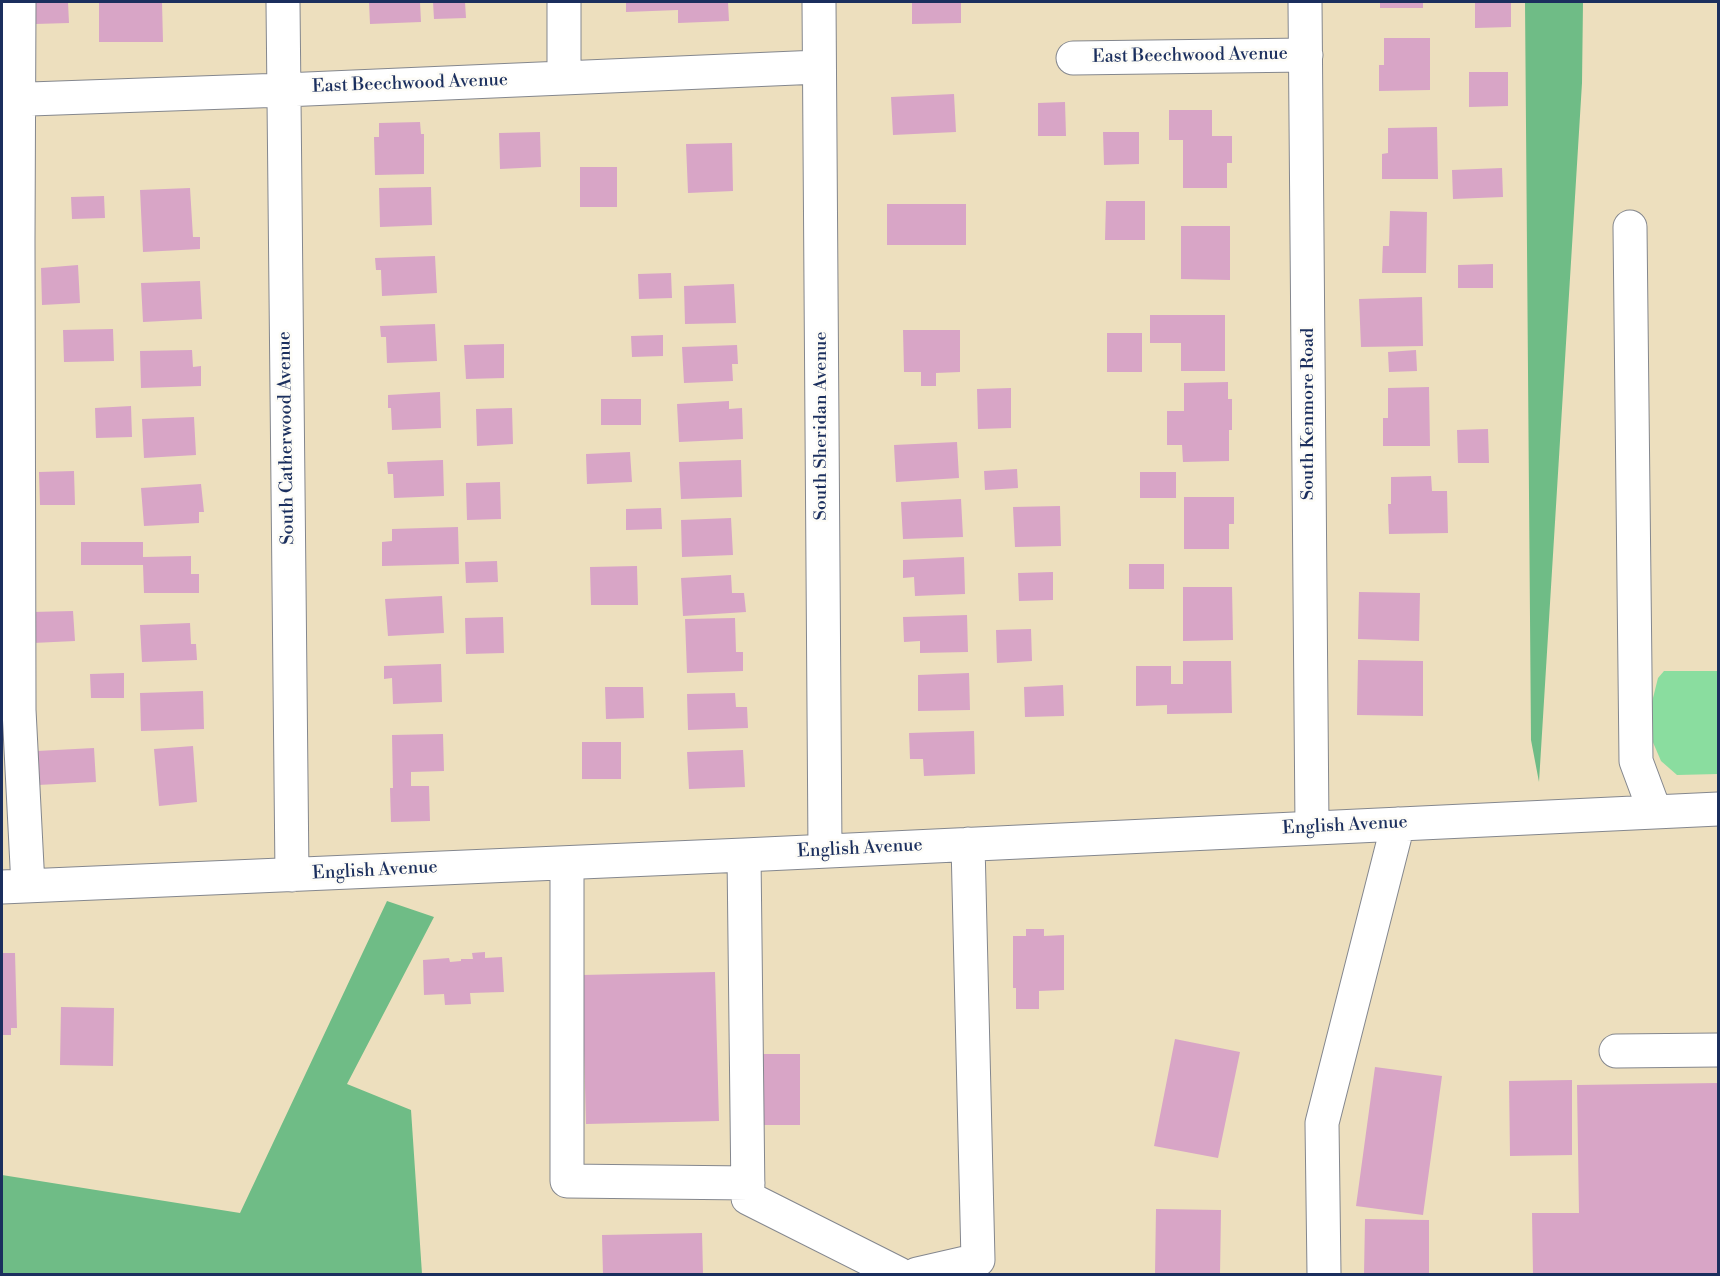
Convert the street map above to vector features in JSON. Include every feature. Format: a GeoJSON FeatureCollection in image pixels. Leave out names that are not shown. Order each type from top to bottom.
{"type":"FeatureCollection","features":[{"type":"Feature","properties":{"kind":"street"},"geometry":{"type":"LineString","coordinates":[[15,886],[18,699],[10,100],[20,2]]}},
{"type":"Feature","properties":{"kind":"street","name":"South Catherwood Avenue"},"geometry":{"type":"LineString","coordinates":[[283,2],[292,875]]}},
{"type":"Feature","properties":{"kind":"street"},"geometry":{"type":"LineString","coordinates":[[564,2],[564,78]]}},
{"type":"Feature","properties":{"kind":"street","name":"South Sheridan Avenue"},"geometry":{"type":"LineString","coordinates":[[819,2],[825,851]]}},
{"type":"Feature","properties":{"kind":"street","name":"South Kenmore Road"},"geometry":{"type":"LineString","coordinates":[[1305,2],[1312,827]]}},
{"type":"Feature","properties":{"kind":"street","name":"East Beechwood Avenue"},"geometry":{"type":"LineString","coordinates":[[1073,58],[1306,55]]}},
{"type":"Feature","properties":{"kind":"street","name":"East Beechwood Avenue"},"geometry":{"type":"LineString","coordinates":[[10,100],[819,67]]}},
{"type":"Feature","properties":{"kind":"street"},"geometry":{"type":"LineString","coordinates":[[1630,227],[1636,761],[1655,812]]}},
{"type":"Feature","properties":{"kind":"street","name":"English Avenue"},"geometry":{"type":"LineString","coordinates":[[15,886],[567,863],[1719,809]]}},
{"type":"Feature","properties":{"kind":"street"},"geometry":{"type":"LineString","coordinates":[[1324,1275],[1322,1124],[1398,824]]}},
{"type":"Feature","properties":{"kind":"street"},"geometry":{"type":"LineString","coordinates":[[917,1275],[978,1260],[968,844]]}},
{"type":"Feature","properties":{"kind":"street"},"geometry":{"type":"LineString","coordinates":[[744,855],[748,1198],[899,1275]]}},
{"type":"Feature","properties":{"kind":"street"},"geometry":{"type":"LineString","coordinates":[[567,863],[567,1181],[748,1183]]}},
{"type":"Feature","properties":{"kind":"street"},"geometry":{"type":"LineString","coordinates":[[1616,1051],[1719,1050]]}},
{"type":"Feature","properties":{"kind":"green space"},"geometry":{"type":"Polygon","coordinates":[[[1525,2],[1583,2],[1582,83],[1539,782],[1531,740],[1525,2]]]}},
{"type":"Feature","properties":{"kind":"green space"},"geometry":{"type":"Polygon","coordinates":[[[1664,671],[1718,671],[1718,774],[1677,775],[1661,761],[1652,740],[1651,706],[1658,678],[1664,671]]]}},
{"type":"Feature","properties":{"kind":"green space"},"geometry":{"type":"Polygon","coordinates":[[[387,901],[434,917],[347,1084],[411,1110],[422,1274],[2,1274],[2,1175],[240,1213],[387,901]]]}},
{"type":"Feature","properties":{"kind":"building"},"geometry":{"type":"Polygon","coordinates":[[[34,2],[68,2],[69,23],[35,24],[34,2]]]}},
{"type":"Feature","properties":{"kind":"building"},"geometry":{"type":"Polygon","coordinates":[[[99,2],[162,2],[163,42],[99,42],[99,2]]]}},
{"type":"Feature","properties":{"kind":"building"},"geometry":{"type":"Polygon","coordinates":[[[369,2],[420,2],[421,22],[370,24],[369,2]]]}},
{"type":"Feature","properties":{"kind":"building"},"geometry":{"type":"Polygon","coordinates":[[[433,2],[465,2],[466,18],[434,19],[433,2]]]}},
{"type":"Feature","properties":{"kind":"building"},"geometry":{"type":"Polygon","coordinates":[[[626,2],[728,2],[729,21],[678,23],[678,10],[626,12],[626,2]]]}},
{"type":"Feature","properties":{"kind":"building"},"geometry":{"type":"Polygon","coordinates":[[[912,2],[961,2],[961,23],[912,24],[912,2]]]}},
{"type":"Feature","properties":{"kind":"building"},"geometry":{"type":"Polygon","coordinates":[[[1380,2],[1423,2],[1423,8],[1380,8],[1380,2]]]}},
{"type":"Feature","properties":{"kind":"building"},"geometry":{"type":"Polygon","coordinates":[[[1475,2],[1511,2],[1511,27],[1475,28],[1475,2]]]}},
{"type":"Feature","properties":{"kind":"building"},"geometry":{"type":"Polygon","coordinates":[[[1384,38],[1430,38],[1430,90],[1379,91],[1379,65],[1384,65],[1384,38]]]}},
{"type":"Feature","properties":{"kind":"building"},"geometry":{"type":"Polygon","coordinates":[[[1469,72],[1508,72],[1508,106],[1469,107],[1469,72]]]}},
{"type":"Feature","properties":{"kind":"building"},"geometry":{"type":"Polygon","coordinates":[[[954,94],[956,132],[893,135],[891,97],[954,94]]]}},
{"type":"Feature","properties":{"kind":"building"},"geometry":{"type":"Polygon","coordinates":[[[1065,102],[1066,136],[1038,136],[1038,103],[1065,102]]]}},
{"type":"Feature","properties":{"kind":"building"},"geometry":{"type":"Polygon","coordinates":[[[1169,110],[1212,110],[1212,136],[1232,136],[1232,163],[1227,163],[1227,188],[1183,188],[1183,140],[1169,140],[1169,110]]]}},
{"type":"Feature","properties":{"kind":"building"},"geometry":{"type":"Polygon","coordinates":[[[420,122],[421,134],[424,134],[424,174],[375,175],[374,137],[379,137],[379,123],[420,122]]]}},
{"type":"Feature","properties":{"kind":"building"},"geometry":{"type":"Polygon","coordinates":[[[1437,127],[1438,179],[1382,179],[1382,154],[1388,153],[1388,128],[1437,127]]]}},
{"type":"Feature","properties":{"kind":"building"},"geometry":{"type":"Polygon","coordinates":[[[540,132],[541,167],[500,169],[499,133],[540,132]]]}},
{"type":"Feature","properties":{"kind":"building"},"geometry":{"type":"Polygon","coordinates":[[[1103,132],[1139,132],[1139,164],[1104,165],[1103,132]]]}},
{"type":"Feature","properties":{"kind":"building"},"geometry":{"type":"Polygon","coordinates":[[[732,143],[733,191],[688,193],[686,144],[732,143]]]}},
{"type":"Feature","properties":{"kind":"building"},"geometry":{"type":"Polygon","coordinates":[[[580,167],[617,167],[617,207],[580,207],[580,167]]]}},
{"type":"Feature","properties":{"kind":"building"},"geometry":{"type":"Polygon","coordinates":[[[1502,168],[1503,197],[1453,199],[1452,170],[1502,168]]]}},
{"type":"Feature","properties":{"kind":"building"},"geometry":{"type":"Polygon","coordinates":[[[431,187],[432,225],[380,227],[379,188],[431,187]]]}},
{"type":"Feature","properties":{"kind":"building"},"geometry":{"type":"Polygon","coordinates":[[[190,188],[193,237],[200,237],[200,249],[143,252],[140,190],[190,188]]]}},
{"type":"Feature","properties":{"kind":"building"},"geometry":{"type":"Polygon","coordinates":[[[104,196],[105,218],[72,219],[71,197],[104,196]]]}},
{"type":"Feature","properties":{"kind":"building"},"geometry":{"type":"Polygon","coordinates":[[[1106,201],[1145,201],[1145,240],[1105,240],[1106,201]]]}},
{"type":"Feature","properties":{"kind":"building"},"geometry":{"type":"Polygon","coordinates":[[[887,204],[966,204],[966,245],[887,245],[887,204]]]}},
{"type":"Feature","properties":{"kind":"building"},"geometry":{"type":"Polygon","coordinates":[[[1390,211],[1427,212],[1426,273],[1382,273],[1383,246],[1389,246],[1390,211]]]}},
{"type":"Feature","properties":{"kind":"building"},"geometry":{"type":"Polygon","coordinates":[[[1181,226],[1230,226],[1230,280],[1181,279],[1181,226]]]}},
{"type":"Feature","properties":{"kind":"building"},"geometry":{"type":"Polygon","coordinates":[[[435,256],[437,293],[382,296],[381,270],[376,270],[375,258],[435,256]]]}},
{"type":"Feature","properties":{"kind":"building"},"geometry":{"type":"Polygon","coordinates":[[[1493,264],[1493,288],[1458,288],[1458,265],[1493,264]]]}},
{"type":"Feature","properties":{"kind":"building"},"geometry":{"type":"Polygon","coordinates":[[[78,265],[80,303],[42,305],[41,268],[78,265]]]}},
{"type":"Feature","properties":{"kind":"building"},"geometry":{"type":"Polygon","coordinates":[[[671,273],[672,298],[639,299],[638,274],[671,273]]]}},
{"type":"Feature","properties":{"kind":"building"},"geometry":{"type":"Polygon","coordinates":[[[200,281],[202,319],[143,322],[141,283],[200,281]]]}},
{"type":"Feature","properties":{"kind":"building"},"geometry":{"type":"Polygon","coordinates":[[[734,284],[736,323],[685,324],[684,286],[734,284]]]}},
{"type":"Feature","properties":{"kind":"building"},"geometry":{"type":"Polygon","coordinates":[[[1422,297],[1423,346],[1361,347],[1359,299],[1422,297]]]}},
{"type":"Feature","properties":{"kind":"building"},"geometry":{"type":"Polygon","coordinates":[[[1150,315],[1225,315],[1225,371],[1181,371],[1181,343],[1150,343],[1150,315]]]}},
{"type":"Feature","properties":{"kind":"building"},"geometry":{"type":"Polygon","coordinates":[[[435,324],[437,361],[387,363],[386,337],[381,337],[380,326],[435,324]]]}},
{"type":"Feature","properties":{"kind":"building"},"geometry":{"type":"Polygon","coordinates":[[[113,329],[114,361],[64,362],[63,330],[113,329]]]}},
{"type":"Feature","properties":{"kind":"building"},"geometry":{"type":"Polygon","coordinates":[[[903,330],[960,330],[960,372],[936,373],[936,386],[921,386],[921,372],[904,372],[903,330]]]}},
{"type":"Feature","properties":{"kind":"building"},"geometry":{"type":"Polygon","coordinates":[[[1107,333],[1142,333],[1142,372],[1107,372],[1107,333]]]}},
{"type":"Feature","properties":{"kind":"building"},"geometry":{"type":"Polygon","coordinates":[[[663,335],[663,356],[632,357],[631,336],[663,335]]]}},
{"type":"Feature","properties":{"kind":"building"},"geometry":{"type":"Polygon","coordinates":[[[504,344],[504,378],[466,379],[464,345],[504,344]]]}},
{"type":"Feature","properties":{"kind":"building"},"geometry":{"type":"Polygon","coordinates":[[[737,345],[738,364],[732,364],[733,381],[684,383],[682,347],[737,345]]]}},
{"type":"Feature","properties":{"kind":"building"},"geometry":{"type":"Polygon","coordinates":[[[192,350],[193,367],[201,366],[201,386],[141,388],[140,351],[192,350]]]}},
{"type":"Feature","properties":{"kind":"building"},"geometry":{"type":"Polygon","coordinates":[[[1416,350],[1417,371],[1389,372],[1388,352],[1416,350]]]}},
{"type":"Feature","properties":{"kind":"building"},"geometry":{"type":"Polygon","coordinates":[[[1228,382],[1228,399],[1232,399],[1229,461],[1183,462],[1182,445],[1167,445],[1167,411],[1184,411],[1184,383],[1228,382]]]}},
{"type":"Feature","properties":{"kind":"building"},"geometry":{"type":"Polygon","coordinates":[[[1429,387],[1430,446],[1383,446],[1383,418],[1388,418],[1388,388],[1429,387]]]}},
{"type":"Feature","properties":{"kind":"building"},"geometry":{"type":"Polygon","coordinates":[[[1011,388],[1011,428],[978,429],[977,389],[1011,388]]]}},
{"type":"Feature","properties":{"kind":"building"},"geometry":{"type":"Polygon","coordinates":[[[440,392],[441,428],[392,430],[388,395],[440,392]]]}},
{"type":"Feature","properties":{"kind":"building"},"geometry":{"type":"Polygon","coordinates":[[[601,399],[641,399],[641,425],[601,425],[601,399]]]}},
{"type":"Feature","properties":{"kind":"building"},"geometry":{"type":"Polygon","coordinates":[[[729,401],[729,409],[742,408],[743,439],[679,442],[677,404],[729,401]]]}},
{"type":"Feature","properties":{"kind":"building"},"geometry":{"type":"Polygon","coordinates":[[[131,406],[132,437],[96,438],[95,408],[131,406]]]}},
{"type":"Feature","properties":{"kind":"building"},"geometry":{"type":"Polygon","coordinates":[[[512,408],[513,444],[477,446],[476,409],[512,408]]]}},
{"type":"Feature","properties":{"kind":"building"},"geometry":{"type":"Polygon","coordinates":[[[194,417],[196,455],[144,458],[142,419],[194,417]]]}},
{"type":"Feature","properties":{"kind":"building"},"geometry":{"type":"Polygon","coordinates":[[[1488,429],[1489,463],[1458,463],[1457,430],[1488,429]]]}},
{"type":"Feature","properties":{"kind":"building"},"geometry":{"type":"Polygon","coordinates":[[[957,442],[959,478],[896,482],[894,445],[957,442]]]}},
{"type":"Feature","properties":{"kind":"building"},"geometry":{"type":"Polygon","coordinates":[[[630,452],[632,482],[587,484],[586,454],[630,452]]]}},
{"type":"Feature","properties":{"kind":"building"},"geometry":{"type":"Polygon","coordinates":[[[443,460],[444,496],[394,498],[393,474],[388,474],[387,462],[443,460]]]}},
{"type":"Feature","properties":{"kind":"building"},"geometry":{"type":"Polygon","coordinates":[[[741,460],[742,497],[681,499],[679,462],[741,460]]]}},
{"type":"Feature","properties":{"kind":"building"},"geometry":{"type":"Polygon","coordinates":[[[1017,469],[1018,488],[985,490],[984,471],[1017,469]]]}},
{"type":"Feature","properties":{"kind":"building"},"geometry":{"type":"Polygon","coordinates":[[[74,471],[75,505],[40,505],[39,472],[74,471]]]}},
{"type":"Feature","properties":{"kind":"building"},"geometry":{"type":"Polygon","coordinates":[[[1140,472],[1176,472],[1176,498],[1140,498],[1140,472]]]}},
{"type":"Feature","properties":{"kind":"building"},"geometry":{"type":"Polygon","coordinates":[[[1431,476],[1432,491],[1447,491],[1448,533],[1389,534],[1388,504],[1391,504],[1391,477],[1431,476]]]}},
{"type":"Feature","properties":{"kind":"building"},"geometry":{"type":"Polygon","coordinates":[[[500,482],[501,519],[467,520],[466,483],[500,482]]]}},
{"type":"Feature","properties":{"kind":"building"},"geometry":{"type":"Polygon","coordinates":[[[201,484],[204,512],[199,512],[199,523],[144,526],[141,488],[201,484]]]}},
{"type":"Feature","properties":{"kind":"building"},"geometry":{"type":"Polygon","coordinates":[[[1184,497],[1234,497],[1234,524],[1229,524],[1229,549],[1184,549],[1184,497]]]}},
{"type":"Feature","properties":{"kind":"building"},"geometry":{"type":"Polygon","coordinates":[[[961,499],[963,537],[903,539],[901,502],[961,499]]]}},
{"type":"Feature","properties":{"kind":"building"},"geometry":{"type":"Polygon","coordinates":[[[1060,506],[1061,546],[1015,547],[1013,507],[1060,506]]]}},
{"type":"Feature","properties":{"kind":"building"},"geometry":{"type":"Polygon","coordinates":[[[661,508],[662,529],[626,530],[626,509],[661,508]]]}},
{"type":"Feature","properties":{"kind":"building"},"geometry":{"type":"Polygon","coordinates":[[[731,518],[733,555],[682,557],[681,520],[731,518]]]}},
{"type":"Feature","properties":{"kind":"building"},"geometry":{"type":"Polygon","coordinates":[[[458,527],[459,564],[382,566],[382,542],[392,541],[392,529],[458,527]]]}},
{"type":"Feature","properties":{"kind":"building"},"geometry":{"type":"Polygon","coordinates":[[[81,542],[143,542],[143,557],[191,556],[191,574],[199,574],[199,593],[144,593],[143,565],[81,565],[81,542]]]}},
{"type":"Feature","properties":{"kind":"building"},"geometry":{"type":"Polygon","coordinates":[[[964,557],[965,594],[915,596],[914,577],[903,578],[903,560],[964,557]]]}},
{"type":"Feature","properties":{"kind":"building"},"geometry":{"type":"Polygon","coordinates":[[[497,561],[498,582],[466,583],[465,562],[497,561]]]}},
{"type":"Feature","properties":{"kind":"building"},"geometry":{"type":"Polygon","coordinates":[[[1129,564],[1164,564],[1164,589],[1129,589],[1129,564]]]}},
{"type":"Feature","properties":{"kind":"building"},"geometry":{"type":"Polygon","coordinates":[[[637,566],[638,605],[591,605],[590,567],[637,566]]]}},
{"type":"Feature","properties":{"kind":"building"},"geometry":{"type":"Polygon","coordinates":[[[1053,572],[1053,600],[1019,601],[1018,573],[1053,572]]]}},
{"type":"Feature","properties":{"kind":"building"},"geometry":{"type":"Polygon","coordinates":[[[731,575],[732,593],[744,593],[746,612],[683,616],[681,578],[731,575]]]}},
{"type":"Feature","properties":{"kind":"building"},"geometry":{"type":"Polygon","coordinates":[[[1183,587],[1232,587],[1233,640],[1183,641],[1183,587]]]}},
{"type":"Feature","properties":{"kind":"building"},"geometry":{"type":"Polygon","coordinates":[[[1359,592],[1420,593],[1419,641],[1358,639],[1359,592]]]}},
{"type":"Feature","properties":{"kind":"building"},"geometry":{"type":"Polygon","coordinates":[[[442,596],[444,633],[388,636],[385,599],[442,596]]]}},
{"type":"Feature","properties":{"kind":"building"},"geometry":{"type":"Polygon","coordinates":[[[73,611],[75,641],[33,643],[32,612],[73,611]]]}},
{"type":"Feature","properties":{"kind":"building"},"geometry":{"type":"Polygon","coordinates":[[[967,615],[968,652],[920,653],[920,641],[904,642],[903,617],[967,615]]]}},
{"type":"Feature","properties":{"kind":"building"},"geometry":{"type":"Polygon","coordinates":[[[503,617],[504,653],[466,654],[465,618],[503,617]]]}},
{"type":"Feature","properties":{"kind":"building"},"geometry":{"type":"Polygon","coordinates":[[[735,618],[736,652],[743,652],[743,671],[687,673],[685,619],[735,618]]]}},
{"type":"Feature","properties":{"kind":"building"},"geometry":{"type":"Polygon","coordinates":[[[190,623],[191,644],[196,644],[197,660],[142,662],[140,625],[190,623]]]}},
{"type":"Feature","properties":{"kind":"building"},"geometry":{"type":"Polygon","coordinates":[[[1031,629],[1032,661],[997,663],[996,630],[1031,629]]]}},
{"type":"Feature","properties":{"kind":"building"},"geometry":{"type":"Polygon","coordinates":[[[1358,660],[1423,661],[1423,716],[1357,715],[1358,660]]]}},
{"type":"Feature","properties":{"kind":"building"},"geometry":{"type":"Polygon","coordinates":[[[1183,661],[1231,661],[1232,713],[1167,714],[1167,705],[1136,706],[1136,666],[1171,666],[1171,684],[1183,684],[1183,661]]]}},
{"type":"Feature","properties":{"kind":"building"},"geometry":{"type":"Polygon","coordinates":[[[441,664],[442,702],[393,704],[392,678],[384,679],[384,666],[441,664]]]}},
{"type":"Feature","properties":{"kind":"building"},"geometry":{"type":"Polygon","coordinates":[[[124,673],[124,698],[91,698],[90,674],[124,673]]]}},
{"type":"Feature","properties":{"kind":"building"},"geometry":{"type":"Polygon","coordinates":[[[969,673],[970,710],[918,711],[918,675],[969,673]]]}},
{"type":"Feature","properties":{"kind":"building"},"geometry":{"type":"Polygon","coordinates":[[[1063,685],[1064,716],[1025,717],[1024,687],[1063,685]]]}},
{"type":"Feature","properties":{"kind":"building"},"geometry":{"type":"Polygon","coordinates":[[[605,687],[643,687],[644,718],[606,719],[605,687]]]}},
{"type":"Feature","properties":{"kind":"building"},"geometry":{"type":"Polygon","coordinates":[[[203,691],[204,729],[141,731],[140,693],[203,691]]]}},
{"type":"Feature","properties":{"kind":"building"},"geometry":{"type":"Polygon","coordinates":[[[735,693],[736,707],[747,707],[748,728],[688,730],[687,694],[735,693]]]}},
{"type":"Feature","properties":{"kind":"building"},"geometry":{"type":"Polygon","coordinates":[[[974,731],[975,774],[924,776],[923,759],[910,759],[909,733],[974,731]]]}},
{"type":"Feature","properties":{"kind":"building"},"geometry":{"type":"Polygon","coordinates":[[[443,734],[444,771],[411,772],[411,786],[429,786],[430,821],[391,822],[392,735],[443,734]]]}},
{"type":"Feature","properties":{"kind":"building"},"geometry":{"type":"Polygon","coordinates":[[[582,742],[621,742],[621,779],[582,779],[582,742]]]}},
{"type":"Feature","properties":{"kind":"building"},"geometry":{"type":"Polygon","coordinates":[[[193,746],[197,802],[159,806],[154,749],[193,746]]]}},
{"type":"Feature","properties":{"kind":"building"},"geometry":{"type":"Polygon","coordinates":[[[94,748],[96,782],[38,785],[37,751],[94,748]]]}},
{"type":"Feature","properties":{"kind":"building"},"geometry":{"type":"Polygon","coordinates":[[[743,750],[745,787],[689,789],[687,752],[743,750]]]}},
{"type":"Feature","properties":{"kind":"building"},"geometry":{"type":"Polygon","coordinates":[[[1026,929],[1044,929],[1044,936],[1064,935],[1064,990],[1039,991],[1039,1009],[1016,1009],[1016,988],[1013,988],[1013,936],[1026,936],[1026,929]]]}},
{"type":"Feature","properties":{"kind":"building"},"geometry":{"type":"Polygon","coordinates":[[[485,952],[485,958],[502,957],[504,992],[470,993],[471,1004],[445,1005],[444,994],[424,995],[423,960],[449,958],[450,962],[461,961],[461,959],[473,959],[472,953],[485,952]]]}},
{"type":"Feature","properties":{"kind":"building"},"geometry":{"type":"Polygon","coordinates":[[[2,953],[15,953],[17,1028],[11,1028],[11,1035],[2,1035],[2,953]]]}},
{"type":"Feature","properties":{"kind":"building"},"geometry":{"type":"Polygon","coordinates":[[[715,972],[719,1121],[586,1124],[582,975],[715,972]]]}},
{"type":"Feature","properties":{"kind":"building"},"geometry":{"type":"Polygon","coordinates":[[[61,1007],[114,1008],[113,1066],[60,1065],[61,1007]]]}},
{"type":"Feature","properties":{"kind":"building"},"geometry":{"type":"Polygon","coordinates":[[[1175,1039],[1240,1052],[1218,1158],[1154,1146],[1175,1039]]]}},
{"type":"Feature","properties":{"kind":"building"},"geometry":{"type":"Polygon","coordinates":[[[753,1054],[800,1054],[800,1125],[753,1125],[753,1054]]]}},
{"type":"Feature","properties":{"kind":"building"},"geometry":{"type":"Polygon","coordinates":[[[1375,1067],[1442,1076],[1423,1215],[1356,1206],[1375,1067]]]}},
{"type":"Feature","properties":{"kind":"building"},"geometry":{"type":"Polygon","coordinates":[[[1572,1080],[1572,1155],[1510,1156],[1509,1081],[1572,1080]]]}},
{"type":"Feature","properties":{"kind":"building"},"geometry":{"type":"Polygon","coordinates":[[[1718,1083],[1718,1274],[1533,1274],[1532,1213],[1579,1213],[1577,1085],[1718,1083]]]}},
{"type":"Feature","properties":{"kind":"building"},"geometry":{"type":"Polygon","coordinates":[[[1156,1209],[1221,1210],[1220,1274],[1155,1274],[1156,1209]]]}},
{"type":"Feature","properties":{"kind":"building"},"geometry":{"type":"Polygon","coordinates":[[[1365,1219],[1429,1220],[1429,1274],[1364,1274],[1365,1219]]]}},
{"type":"Feature","properties":{"kind":"building"},"geometry":{"type":"Polygon","coordinates":[[[702,1233],[703,1274],[603,1274],[602,1235],[702,1233]]]}}]}
